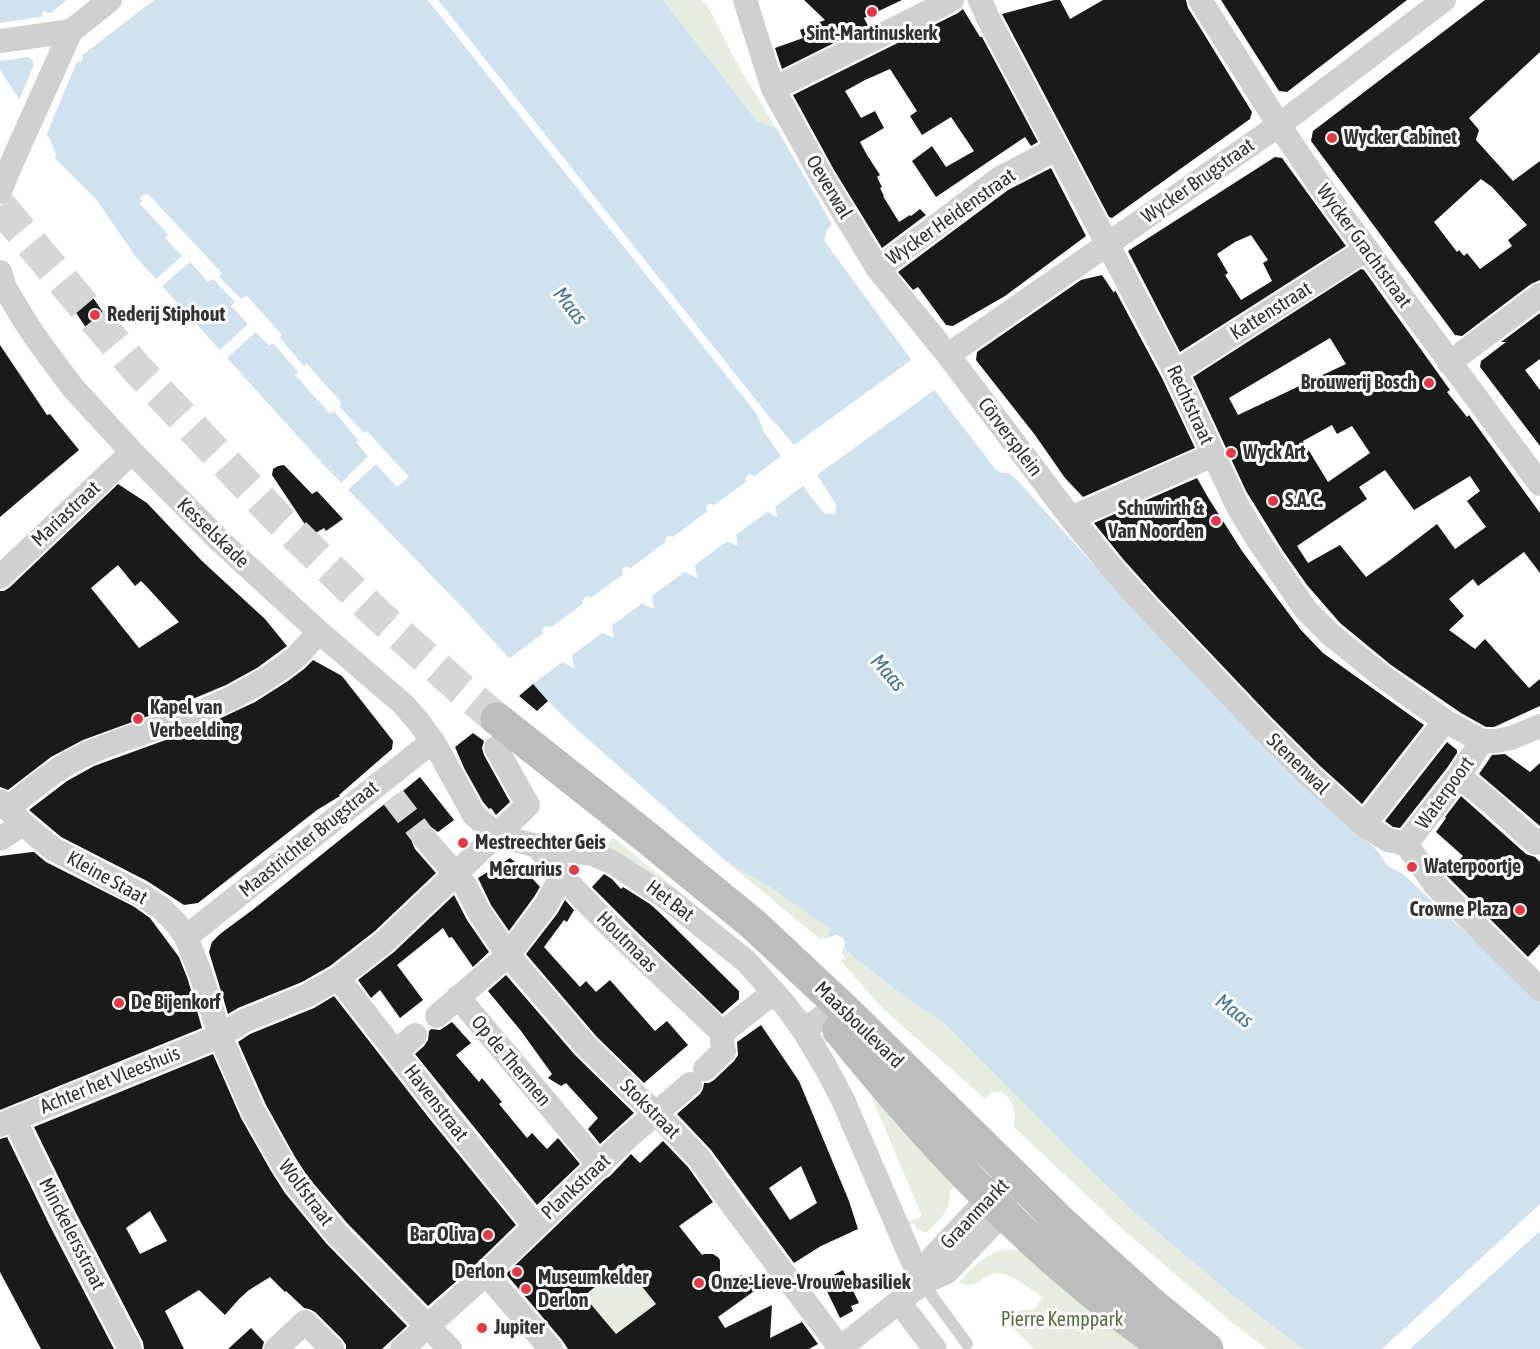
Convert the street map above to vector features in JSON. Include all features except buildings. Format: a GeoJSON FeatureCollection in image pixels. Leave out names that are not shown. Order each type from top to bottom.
{"type":"FeatureCollection","features":[{"type":"Feature","properties":{"kind":"main road","name":"Maasboulevard"},"geometry":{"type":"LineString","coordinates":[[494,731],[745,933],[788,974],[815,1022],[885,1086],[956,1165],[996,1205],[1070,1275],[1168,1349]]}},
{"type":"Feature","properties":{"kind":"main road","name":"Maasboulevard"},"geometry":{"type":"LineString","coordinates":[[494,731],[645,836],[753,924],[1107,1264],[1207,1349]]}},
{"type":"Feature","properties":{"kind":"street"},"geometry":{"type":"LineString","coordinates":[[0,192],[71,31],[110,0]]}},
{"type":"Feature","properties":{"kind":"street","name":"Oeverwal"},"geometry":{"type":"LineString","coordinates":[[745,0],[773,89],[807,151],[878,269],[948,356]]}},
{"type":"Feature","properties":{"kind":"street"},"geometry":{"type":"LineString","coordinates":[[773,89],[952,0]]}},
{"type":"Feature","properties":{"kind":"street","name":"Rechtstraat"},"geometry":{"type":"LineString","coordinates":[[980,0],[1056,149],[1175,372],[1230,491],[1246,520],[1306,610],[1361,660],[1445,721],[1482,741]]}},
{"type":"Feature","properties":{"kind":"street","name":"Wycker Grachtstraat"},"geometry":{"type":"LineString","coordinates":[[1200,0],[1320,186],[1540,484]]}},
{"type":"Feature","properties":{"kind":"street","name":"Wycker Brugstraat"},"geometry":{"type":"LineString","coordinates":[[948,356],[1279,125],[1444,0]]}},
{"type":"Feature","properties":{"kind":"street"},"geometry":{"type":"LineString","coordinates":[[0,41],[71,31]]}},
{"type":"Feature","properties":{"kind":"street","name":"Wycker Heidenstraat"},"geometry":{"type":"LineString","coordinates":[[878,269],[1000,178],[1056,149]]}},
{"type":"Feature","properties":{"kind":"street","name":"Kattenstraat"},"geometry":{"type":"LineString","coordinates":[[1175,372],[1367,249]]}},
{"type":"Feature","properties":{"kind":"street","name":"Kesselskade"},"geometry":{"type":"LineString","coordinates":[[0,272],[5,288],[7,309],[41,345],[101,419],[221,542],[319,632],[403,704],[433,741],[474,815],[497,834]]}},
{"type":"Feature","properties":{"kind":"street"},"geometry":{"type":"LineString","coordinates":[[1449,363],[1540,295]]}},
{"type":"Feature","properties":{"kind":"street","name":"Cörversplein"},"geometry":{"type":"LineString","coordinates":[[948,356],[1071,518]]}},
{"type":"Feature","properties":{"kind":"street","name":"Mariastraat"},"geometry":{"type":"LineString","coordinates":[[0,577],[132,452]]}},
{"type":"Feature","properties":{"kind":"street"},"geometry":{"type":"LineString","coordinates":[[1071,518],[1213,455]]}},
{"type":"Feature","properties":{"kind":"street","name":"Stenenwal"},"geometry":{"type":"LineString","coordinates":[[1071,518],[1112,568],[1190,653],[1309,775],[1364,825],[1388,840],[1406,844]]}},
{"type":"Feature","properties":{"kind":"street"},"geometry":{"type":"LineString","coordinates":[[0,839],[10,812],[40,782],[77,758],[110,743],[163,727],[209,709],[260,682],[296,657],[319,632]]}},
{"type":"Feature","properties":{"kind":"street"},"geometry":{"type":"LineString","coordinates":[[1364,825],[1445,721]]}},
{"type":"Feature","properties":{"kind":"street"},"geometry":{"type":"LineString","coordinates":[[1482,741],[1511,738],[1540,726]]}},
{"type":"Feature","properties":{"kind":"street","name":"Achter het Vleeshuis"},"geometry":{"type":"LineString","coordinates":[[7,1122],[220,1036],[244,1021],[308,994],[338,978],[384,942],[528,805],[494,731]]}},
{"type":"Feature","properties":{"kind":"street","name":"Maastrichter Brugstraat"},"geometry":{"type":"LineString","coordinates":[[186,938],[387,790],[433,741]]}},
{"type":"Feature","properties":{"kind":"street","name":"Waterpoort"},"geometry":{"type":"LineString","coordinates":[[1406,844],[1459,776],[1482,741]]}},
{"type":"Feature","properties":{"kind":"street"},"geometry":{"type":"LineString","coordinates":[[1459,776],[1536,843],[1540,840]]}},
{"type":"Feature","properties":{"kind":"street","name":"Kleine Staat"},"geometry":{"type":"LineString","coordinates":[[10,812],[53,849],[140,894],[176,923],[186,938],[201,975],[220,1036]]}},
{"type":"Feature","properties":{"kind":"street","name":"Het Bat"},"geometry":{"type":"LineString","coordinates":[[497,834],[537,846],[598,856],[628,871],[735,951],[774,992],[815,1022],[825,1066],[843,1100],[912,1260],[924,1282]]}},
{"type":"Feature","properties":{"kind":"street","name":"Stokstraat"},"geometry":{"type":"LineString","coordinates":[[426,840],[465,885],[479,912],[508,955],[586,1046],[699,1158],[840,1349]]}},
{"type":"Feature","properties":{"kind":"street"},"geometry":{"type":"LineString","coordinates":[[1406,844],[1436,886],[1540,988]]}},
{"type":"Feature","properties":{"kind":"street","name":"Houtmaas"},"geometry":{"type":"LineString","coordinates":[[537,846],[561,877],[649,965],[722,1033]]}},
{"type":"Feature","properties":{"kind":"street"},"geometry":{"type":"LineString","coordinates":[[437,1016],[508,955],[546,905],[561,877]]}},
{"type":"Feature","properties":{"kind":"street","name":"Havenstraat"},"geometry":{"type":"LineString","coordinates":[[338,978],[535,1226]]}},
{"type":"Feature","properties":{"kind":"street"},"geometry":{"type":"LineString","coordinates":[[722,1033],[774,992]]}},
{"type":"Feature","properties":{"kind":"street","name":"Op de Thermen"},"geometry":{"type":"LineString","coordinates":[[458,997],[600,1166]]}},
{"type":"Feature","properties":{"kind":"street","name":"Plankstraat"},"geometry":{"type":"LineString","coordinates":[[402,1349],[600,1166],[625,1140],[724,1051],[722,1033]]}},
{"type":"Feature","properties":{"kind":"street"},"geometry":{"type":"LineString","coordinates":[[396,1052],[415,1035]]}},
{"type":"Feature","properties":{"kind":"street","name":"Wolfstraat"},"geometry":{"type":"LineString","coordinates":[[220,1036],[253,1111],[297,1185],[336,1233],[450,1349]]}},
{"type":"Feature","properties":{"kind":"street","name":"Minckelersstraat"},"geometry":{"type":"LineString","coordinates":[[7,1122],[63,1220],[130,1349]]}},
{"type":"Feature","properties":{"kind":"street","name":"Graanmarkt"},"geometry":{"type":"LineString","coordinates":[[840,1349],[924,1282],[933,1257],[996,1205],[1011,1174]]}},
{"type":"Feature","properties":{"kind":"street"},"geometry":{"type":"LineString","coordinates":[[491,1268],[551,1349]]}},
{"type":"Feature","properties":{"kind":"street"},"geometry":{"type":"LineString","coordinates":[[899,1302],[935,1349]]}},
{"type":"Feature","properties":{"kind":"street"},"geometry":{"type":"LineString","coordinates":[[276,1349],[305,1322],[332,1349]]}},
{"type":"Feature","properties":{"kind":"lane"},"geometry":{"type":"LineString","coordinates":[[924,1282],[967,1344]]}},
{"type":"Feature","properties":{"kind":"green space"},"geometry":{"type":"Polygon","coordinates":[[[663,0],[702,0],[708,7],[740,69],[777,129],[757,121],[663,0]]]}},
{"type":"Feature","properties":{"kind":"green space"},"geometry":{"type":"Polygon","coordinates":[[[613,837],[736,938],[802,1008],[810,1013],[802,1016],[618,853],[606,846],[613,837]]]}},
{"type":"Feature","properties":{"kind":"green space"},"geometry":{"type":"Polygon","coordinates":[[[723,859],[772,888],[831,928],[829,937],[826,939],[823,936],[821,940],[723,859]]]}},
{"type":"Feature","properties":{"kind":"green space"},"geometry":{"type":"Polygon","coordinates":[[[844,949],[906,998],[944,1023],[1136,1214],[1231,1294],[1303,1349],[1267,1349],[1230,1321],[1120,1227],[1014,1127],[1015,1113],[1007,1097],[994,1092],[985,1099],[883,1009],[840,960],[845,958],[841,953],[844,949]]]}},
{"type":"Feature","properties":{"kind":"green space"},"geometry":{"type":"Polygon","coordinates":[[[831,1029],[956,1185],[950,1191],[949,1204],[944,1215],[926,1233],[917,1229],[914,1223],[904,1226],[903,1224],[922,1216],[867,1086],[834,1039],[822,1046],[818,1039],[831,1029]]]}},
{"type":"Feature","properties":{"kind":"green space","name":"Pierre Kemppark"},"geometry":{"type":"Polygon","coordinates":[[[1007,1249],[1026,1254],[1151,1349],[1034,1349],[1013,1328],[1010,1315],[1019,1311],[1034,1310],[1043,1297],[1021,1282],[997,1273],[975,1284],[965,1285],[959,1282],[986,1257],[1007,1249]]]}},
{"type":"Feature","properties":{"kind":"green space"},"geometry":{"type":"Polygon","coordinates":[[[623,1263],[665,1316],[644,1334],[633,1321],[616,1335],[584,1296],[623,1263]]]}},
{"type":"Feature","properties":{"kind":"water","name":"Maas"},"geometry":{"type":"Polygon","coordinates":[[[0,0],[428,0],[757,414],[764,432],[819,507],[824,513],[834,514],[836,505],[817,475],[438,0],[663,0],[757,121],[777,129],[832,224],[826,232],[825,242],[996,470],[1009,473],[1017,480],[1137,613],[1285,767],[1379,852],[1388,865],[1402,873],[1497,962],[1540,998],[1540,1349],[1303,1349],[1231,1294],[1136,1214],[944,1023],[906,998],[844,949],[845,942],[841,937],[828,935],[831,928],[723,859],[571,724],[465,610],[321,462],[136,257],[95,198],[55,158],[50,139],[0,70],[0,0]],[[43,11],[43,18],[76,61],[81,62],[83,57],[81,50],[57,17],[43,11]],[[753,475],[746,477],[746,483],[766,511],[777,517],[775,504],[753,475]],[[709,504],[706,507],[726,541],[738,546],[736,534],[716,506],[709,504]],[[668,536],[665,540],[685,572],[697,578],[695,566],[674,538],[668,536]],[[628,566],[623,568],[622,573],[642,603],[654,609],[652,597],[631,569],[628,566]],[[587,596],[582,601],[603,633],[614,638],[612,626],[592,598],[587,596]],[[545,626],[542,632],[562,662],[574,668],[572,655],[552,627],[545,626]]]}},
{"type":"Feature","properties":{"kind":"pier"},"geometry":{"type":"Polygon","coordinates":[[[67,0],[154,0],[80,57],[55,20],[48,15],[67,0]]]}},
{"type":"Feature","properties":{"kind":"pier"},"geometry":{"type":"Polygon","coordinates":[[[428,0],[431,0],[760,412],[767,431],[826,510],[832,511],[833,505],[830,499],[792,447],[767,420],[435,0],[438,0],[770,418],[794,445],[914,358],[937,388],[817,475],[836,505],[835,514],[824,513],[803,486],[773,508],[752,478],[781,456],[764,432],[757,414],[428,0]]]}},
{"type":"Feature","properties":{"kind":"pier"},"geometry":{"type":"Polygon","coordinates":[[[46,16],[47,21],[78,59],[45,138],[18,103],[33,67],[33,60],[28,57],[0,61],[0,23],[46,16]]]}},
{"type":"Feature","properties":{"kind":"pier"},"geometry":{"type":"Polygon","coordinates":[[[148,194],[222,273],[219,277],[241,299],[248,297],[282,335],[280,338],[304,366],[307,364],[342,403],[339,406],[364,433],[367,431],[409,477],[397,487],[376,464],[348,490],[341,483],[368,456],[334,411],[330,414],[295,375],[298,372],[273,343],[269,346],[256,332],[227,358],[220,350],[248,324],[231,306],[235,302],[213,279],[208,282],[190,262],[162,286],[156,279],[182,256],[165,238],[167,233],[140,204],[142,201],[140,198],[148,194]]]}},
{"type":"Feature","properties":{"kind":"pier"},"geometry":{"type":"Polygon","coordinates":[[[748,480],[770,510],[733,537],[712,507],[748,480]]]}},
{"type":"Feature","properties":{"kind":"pier"},"geometry":{"type":"Polygon","coordinates":[[[709,510],[730,539],[692,567],[670,539],[709,510]]]}},
{"type":"Feature","properties":{"kind":"pier"},"geometry":{"type":"Polygon","coordinates":[[[668,540],[687,570],[649,598],[628,570],[668,540]]]}},
{"type":"Feature","properties":{"kind":"pier"},"geometry":{"type":"Polygon","coordinates":[[[625,573],[645,601],[610,627],[589,599],[625,573]]]}},
{"type":"Feature","properties":{"kind":"pier"},"geometry":{"type":"Polygon","coordinates":[[[585,602],[605,631],[569,657],[549,629],[585,602]]]}},
{"type":"Feature","properties":{"kind":"pier"},"geometry":{"type":"Polygon","coordinates":[[[545,632],[565,660],[530,686],[507,660],[545,632]]]}},
{"type":"Feature","properties":{"kind":"pier"},"geometry":{"type":"Polygon","coordinates":[[[1540,1204],[1540,1231],[1410,1349],[1382,1349],[1540,1204]]]}},
{"type":"Feature","properties":{"kind":"tunnel"},"geometry":{"type":"LineString","coordinates":[[0,206],[137,369],[276,516],[379,616],[497,719]]}},
{"type":"Feature","properties":{"kind":"tunnel"},"geometry":{"type":"LineString","coordinates":[[393,797],[426,840]]}},
{"type":"Feature","properties":{"kind":"place","name":"Sint-Martinuskerk"},"geometry":{"type":"Point","coordinates":[872,12]}},
{"type":"Feature","properties":{"kind":"place","name":"Wycker Cabinet"},"geometry":{"type":"Point","coordinates":[1332,138]}},
{"type":"Feature","properties":{"kind":"place","name":"Rederij Stiphout"},"geometry":{"type":"Point","coordinates":[95,315]}},
{"type":"Feature","properties":{"kind":"place","name":"Brouwerij Bosch"},"geometry":{"type":"Point","coordinates":[1429,383]}},
{"type":"Feature","properties":{"kind":"place","name":"Wyck Art"},"geometry":{"type":"Point","coordinates":[1231,453]}},
{"type":"Feature","properties":{"kind":"place","name":"S.A.C."},"geometry":{"type":"Point","coordinates":[1273,501]}},
{"type":"Feature","properties":{"kind":"place","name":"Schuwirth & Van Noorden"},"geometry":{"type":"Point","coordinates":[1216,521]}},
{"type":"Feature","properties":{"kind":"place","name":"Kapel van Verbeelding"},"geometry":{"type":"Point","coordinates":[138,719]}},
{"type":"Feature","properties":{"kind":"place","name":"Mestreechter Geis"},"geometry":{"type":"Point","coordinates":[463,843]}},
{"type":"Feature","properties":{"kind":"place","name":"Waterpoortje"},"geometry":{"type":"Point","coordinates":[1412,867]}},
{"type":"Feature","properties":{"kind":"place","name":"Mercurius"},"geometry":{"type":"Point","coordinates":[574,870]}},
{"type":"Feature","properties":{"kind":"place","name":"Crowne Plaza"},"geometry":{"type":"Point","coordinates":[1520,910]}},
{"type":"Feature","properties":{"kind":"place","name":"De Bijenkorf"},"geometry":{"type":"Point","coordinates":[119,1003]}},
{"type":"Feature","properties":{"kind":"place","name":"Bar Oliva"},"geometry":{"type":"Point","coordinates":[488,1235]}},
{"type":"Feature","properties":{"kind":"place","name":"Derlon"},"geometry":{"type":"Point","coordinates":[517,1272]}},
{"type":"Feature","properties":{"kind":"place","name":"Onze-Lieve-Vrouwebasiliek"},"geometry":{"type":"Point","coordinates":[699,1283]}},
{"type":"Feature","properties":{"kind":"place","name":"Museumkelder Derlon"},"geometry":{"type":"Point","coordinates":[526,1289]}},
{"type":"Feature","properties":{"kind":"place","name":"Jupiter"},"geometry":{"type":"Point","coordinates":[482,1328]}}]}
